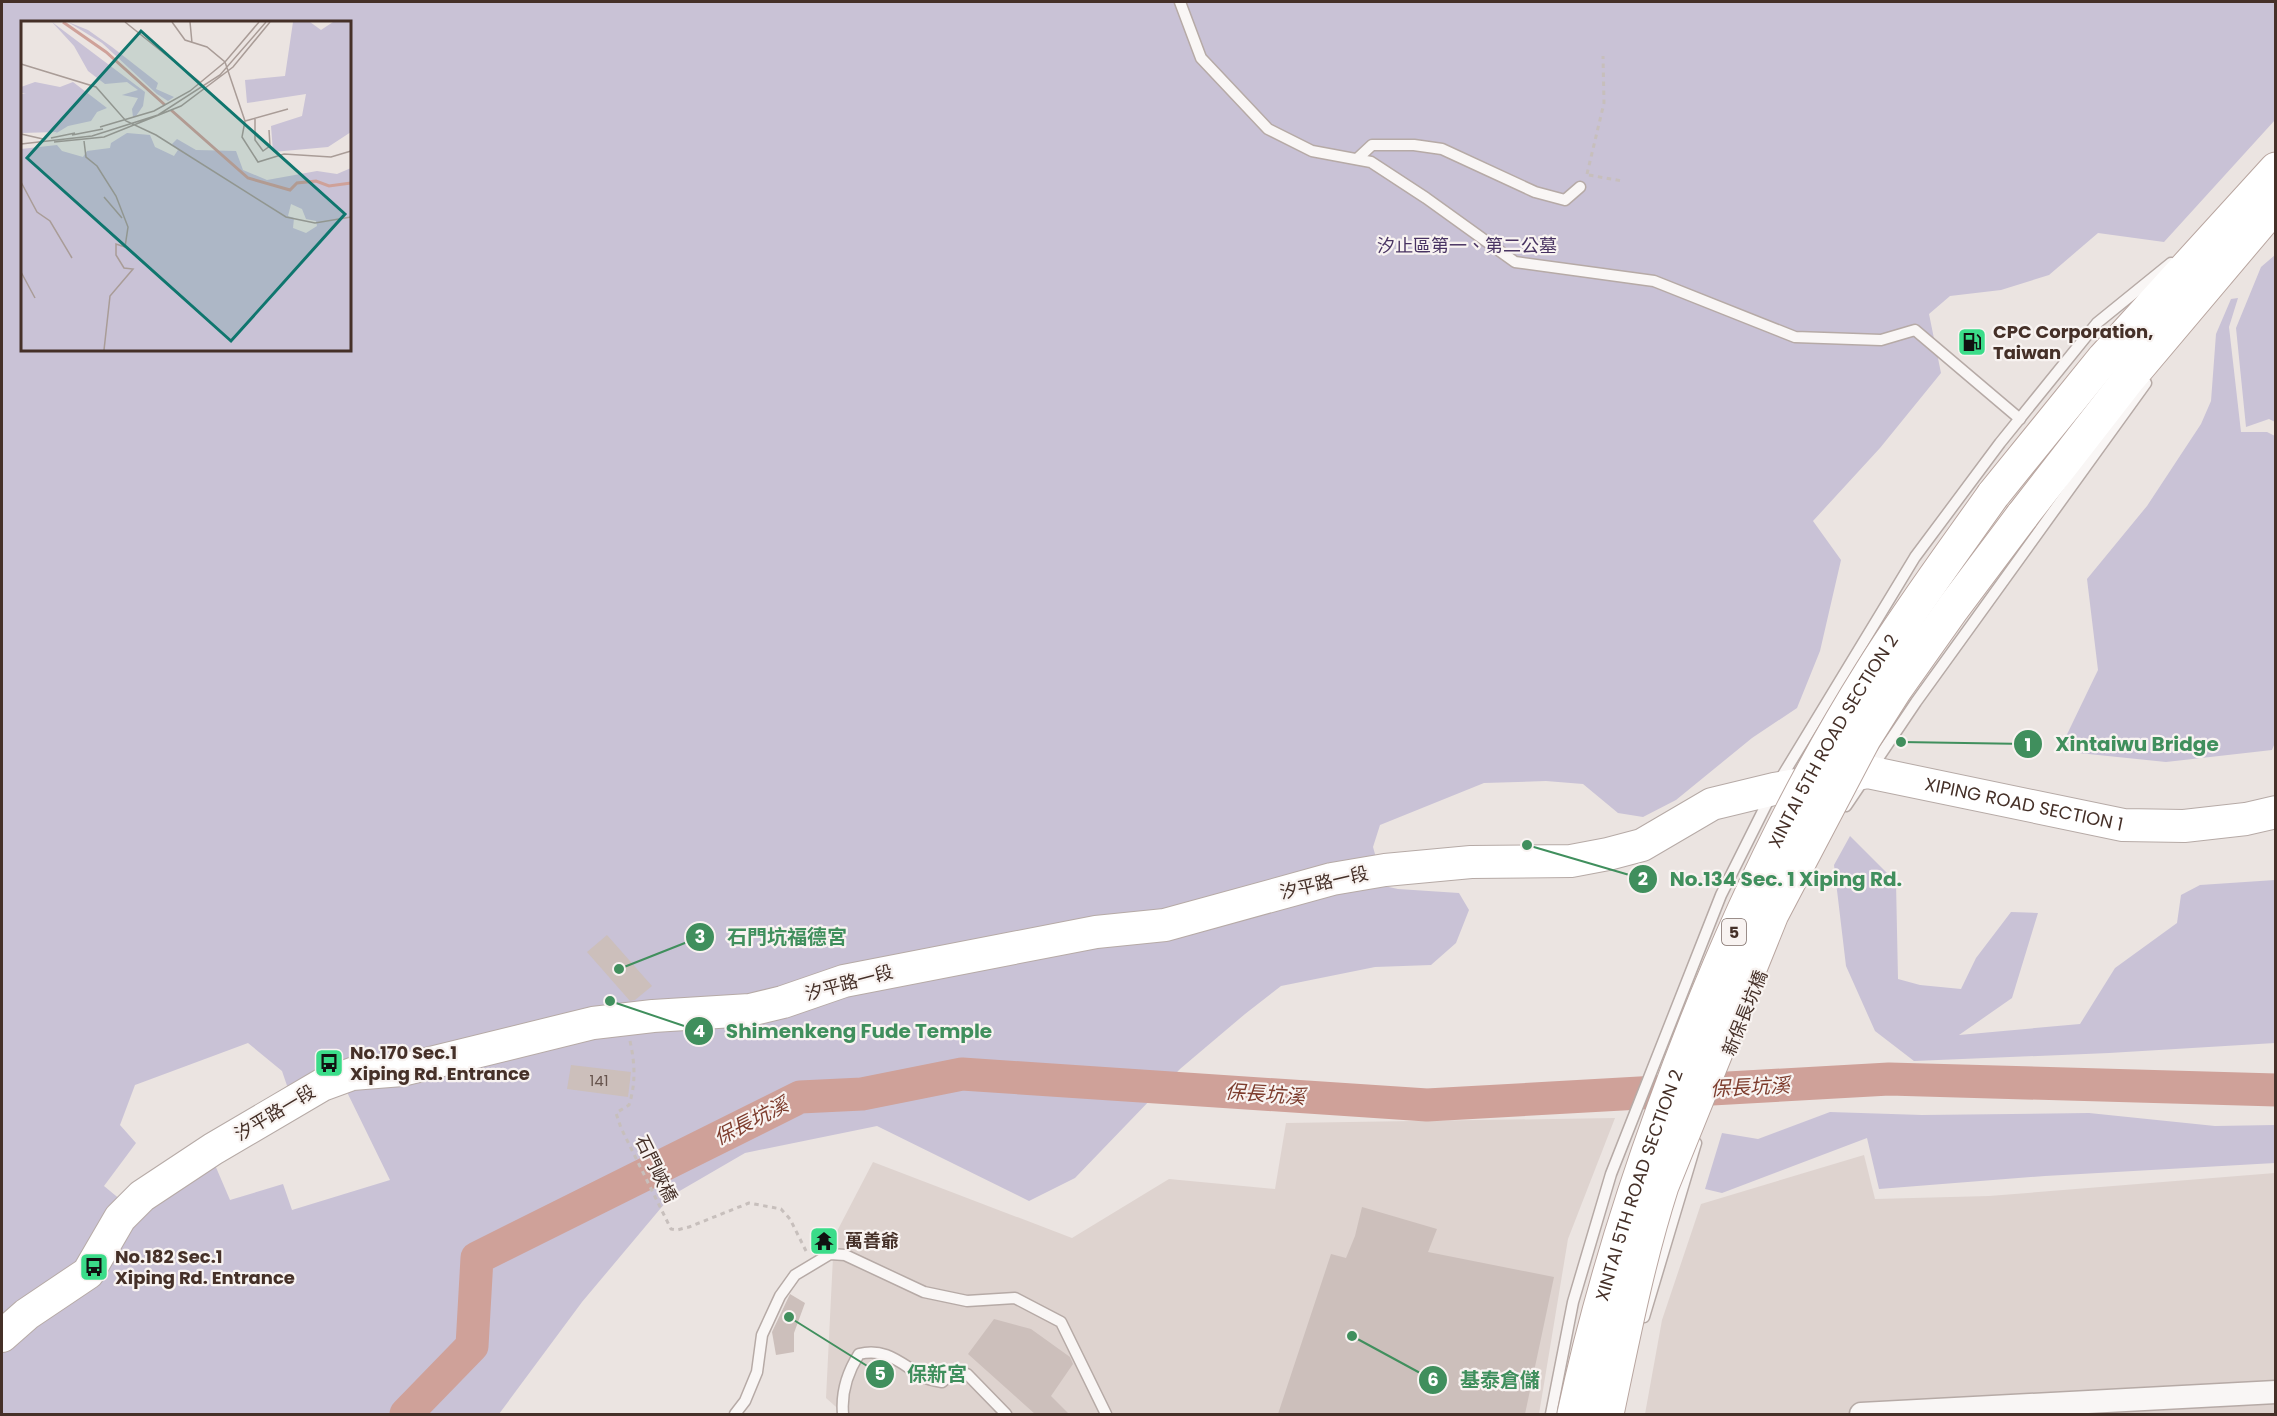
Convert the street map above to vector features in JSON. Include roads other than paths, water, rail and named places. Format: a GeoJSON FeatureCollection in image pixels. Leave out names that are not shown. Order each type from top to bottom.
{"type":"FeatureCollection","features":[{"type":"Feature","properties":{"kind":"main road","name":"XINTAI 5TH ROAD SECTION 2"},"geometry":{"type":"LineString","coordinates":[[1608,1414],[1631,1299],[1662,1186],[1772,914],[1864,739],[1895,690],[1953,608],[2263,206],[2276,169]]}},
{"type":"Feature","properties":{"kind":"main road","name":"XINTAI 5TH ROAD SECTION 2"},"geometry":{"type":"LineString","coordinates":[[1574,1414],[1602,1300],[1642,1167],[1707,990],[1767,860],[1813,772],[1871,672],[1993,495],[2104,358],[2263,206]]}},
{"type":"Feature","properties":{"kind":"street","name":"XIPING ROAD SECTION 1"},"geometry":{"type":"LineString","coordinates":[[1774,789],[1868,772],[2123,825],[2184,826],[2246,819],[2276,812]]}},
{"type":"Feature","properties":{"kind":"street","name":"汐平路一段"},"geometry":{"type":"LineString","coordinates":[[2,1336],[27,1314],[88,1273],[120,1218],[142,1196],[213,1149],[322,1085],[352,1074],[402,1070],[593,1023],[750,1010],[783,1002],[844,981],[1096,932],[1165,925],[1332,879],[1385,870],[1471,862],[1571,861],[1608,854],[1642,845],[1712,804],[1774,789]]}},
{"type":"Feature","properties":{"kind":"street"},"geometry":{"type":"LineString","coordinates":[[1861,1414],[2276,1392]]}},
{"type":"Feature","properties":{"kind":"lane"},"geometry":{"type":"LineString","coordinates":[[1180,2],[1201,58],[1268,129],[1312,151],[1371,162],[1426,198],[1515,262],[1654,281],[1795,337],[1881,340],[1915,330],[2020,419]]}},
{"type":"Feature","properties":{"kind":"lane"},"geometry":{"type":"LineString","coordinates":[[1357,159],[1372,145],[1414,145],[1442,149],[1535,192],[1565,200],[1580,187]]}},
{"type":"Feature","properties":{"kind":"lane"},"geometry":{"type":"LineString","coordinates":[[1551,1414],[1574,1302],[1611,1174],[1721,895],[1774,789],[1915,557],[2020,419],[2097,323],[2181,254],[2263,206]]}},
{"type":"Feature","properties":{"kind":"lane"},"geometry":{"type":"LineString","coordinates":[[2177,339],[2263,206]]}},
{"type":"Feature","properties":{"kind":"lane"},"geometry":{"type":"LineString","coordinates":[[1840,816],[1916,702],[2150,377]]}},
{"type":"Feature","properties":{"kind":"lane","name":"新保長坑橋"},"geometry":{"type":"LineString","coordinates":[[1734,1038],[1756,983]]}},
{"type":"Feature","properties":{"kind":"lane"},"geometry":{"type":"LineString","coordinates":[[1643,1319],[1698,1137]]}},
{"type":"Feature","properties":{"kind":"lane"},"geometry":{"type":"LineString","coordinates":[[735,1414],[745,1401],[757,1372],[762,1335],[780,1296],[795,1275],[830,1254],[845,1256],[924,1292],[967,1301],[1015,1298],[1061,1322],[1107,1414]]}},
{"type":"Feature","properties":{"kind":"lane"},"geometry":{"type":"LineString","coordinates":[[843,1414],[848,1372],[860,1354],[871,1351],[894,1357],[926,1378],[942,1382],[950,1375],[967,1374],[1006,1414]]}},
{"type":"Feature","properties":{"kind":"waterway","name":"保長坑溪"},"geometry":{"type":"LineString","coordinates":[[406,1414],[472,1346],[477,1258],[800,1097],[862,1094],[962,1074],[1427,1105],[1889,1079],[2276,1090]]}},
{"type":"Feature","properties":{"kind":"place","name":"CPC Corporation, Taiwan"},"geometry":{"type":"Point","coordinates":[1972,342]}},
{"type":"Feature","properties":{"kind":"place","name":"Xintaiwu Bridge"},"geometry":{"type":"Point","coordinates":[1901,742]}},
{"type":"Feature","properties":{"kind":"place","name":"No.134 Sec. 1 Xiping Rd."},"geometry":{"type":"Point","coordinates":[1527,845]}},
{"type":"Feature","properties":{"kind":"place","name":"石門坑福德宮"},"geometry":{"type":"Point","coordinates":[619,969]}},
{"type":"Feature","properties":{"kind":"place","name":"Shimenkeng Fude Temple"},"geometry":{"type":"Point","coordinates":[610,1001]}},
{"type":"Feature","properties":{"kind":"place","name":"No.170 Sec.1 Xiping Rd. Entrance"},"geometry":{"type":"Point","coordinates":[329,1063]}},
{"type":"Feature","properties":{"kind":"place","name":"萬善爺"},"geometry":{"type":"Point","coordinates":[824,1241]}},
{"type":"Feature","properties":{"kind":"place","name":"No.182 Sec.1 Xiping Rd. Entrance"},"geometry":{"type":"Point","coordinates":[94,1267]}},
{"type":"Feature","properties":{"kind":"place","name":"保新宮"},"geometry":{"type":"Point","coordinates":[789,1317]}},
{"type":"Feature","properties":{"kind":"place","name":"基泰倉儲"},"geometry":{"type":"Point","coordinates":[1352,1336]}},
{"type":"Feature","properties":{"kind":"park label","name":"汐止區第一、第二公墓"},"geometry":{"type":"Point","coordinates":[1467,246]}}]}
